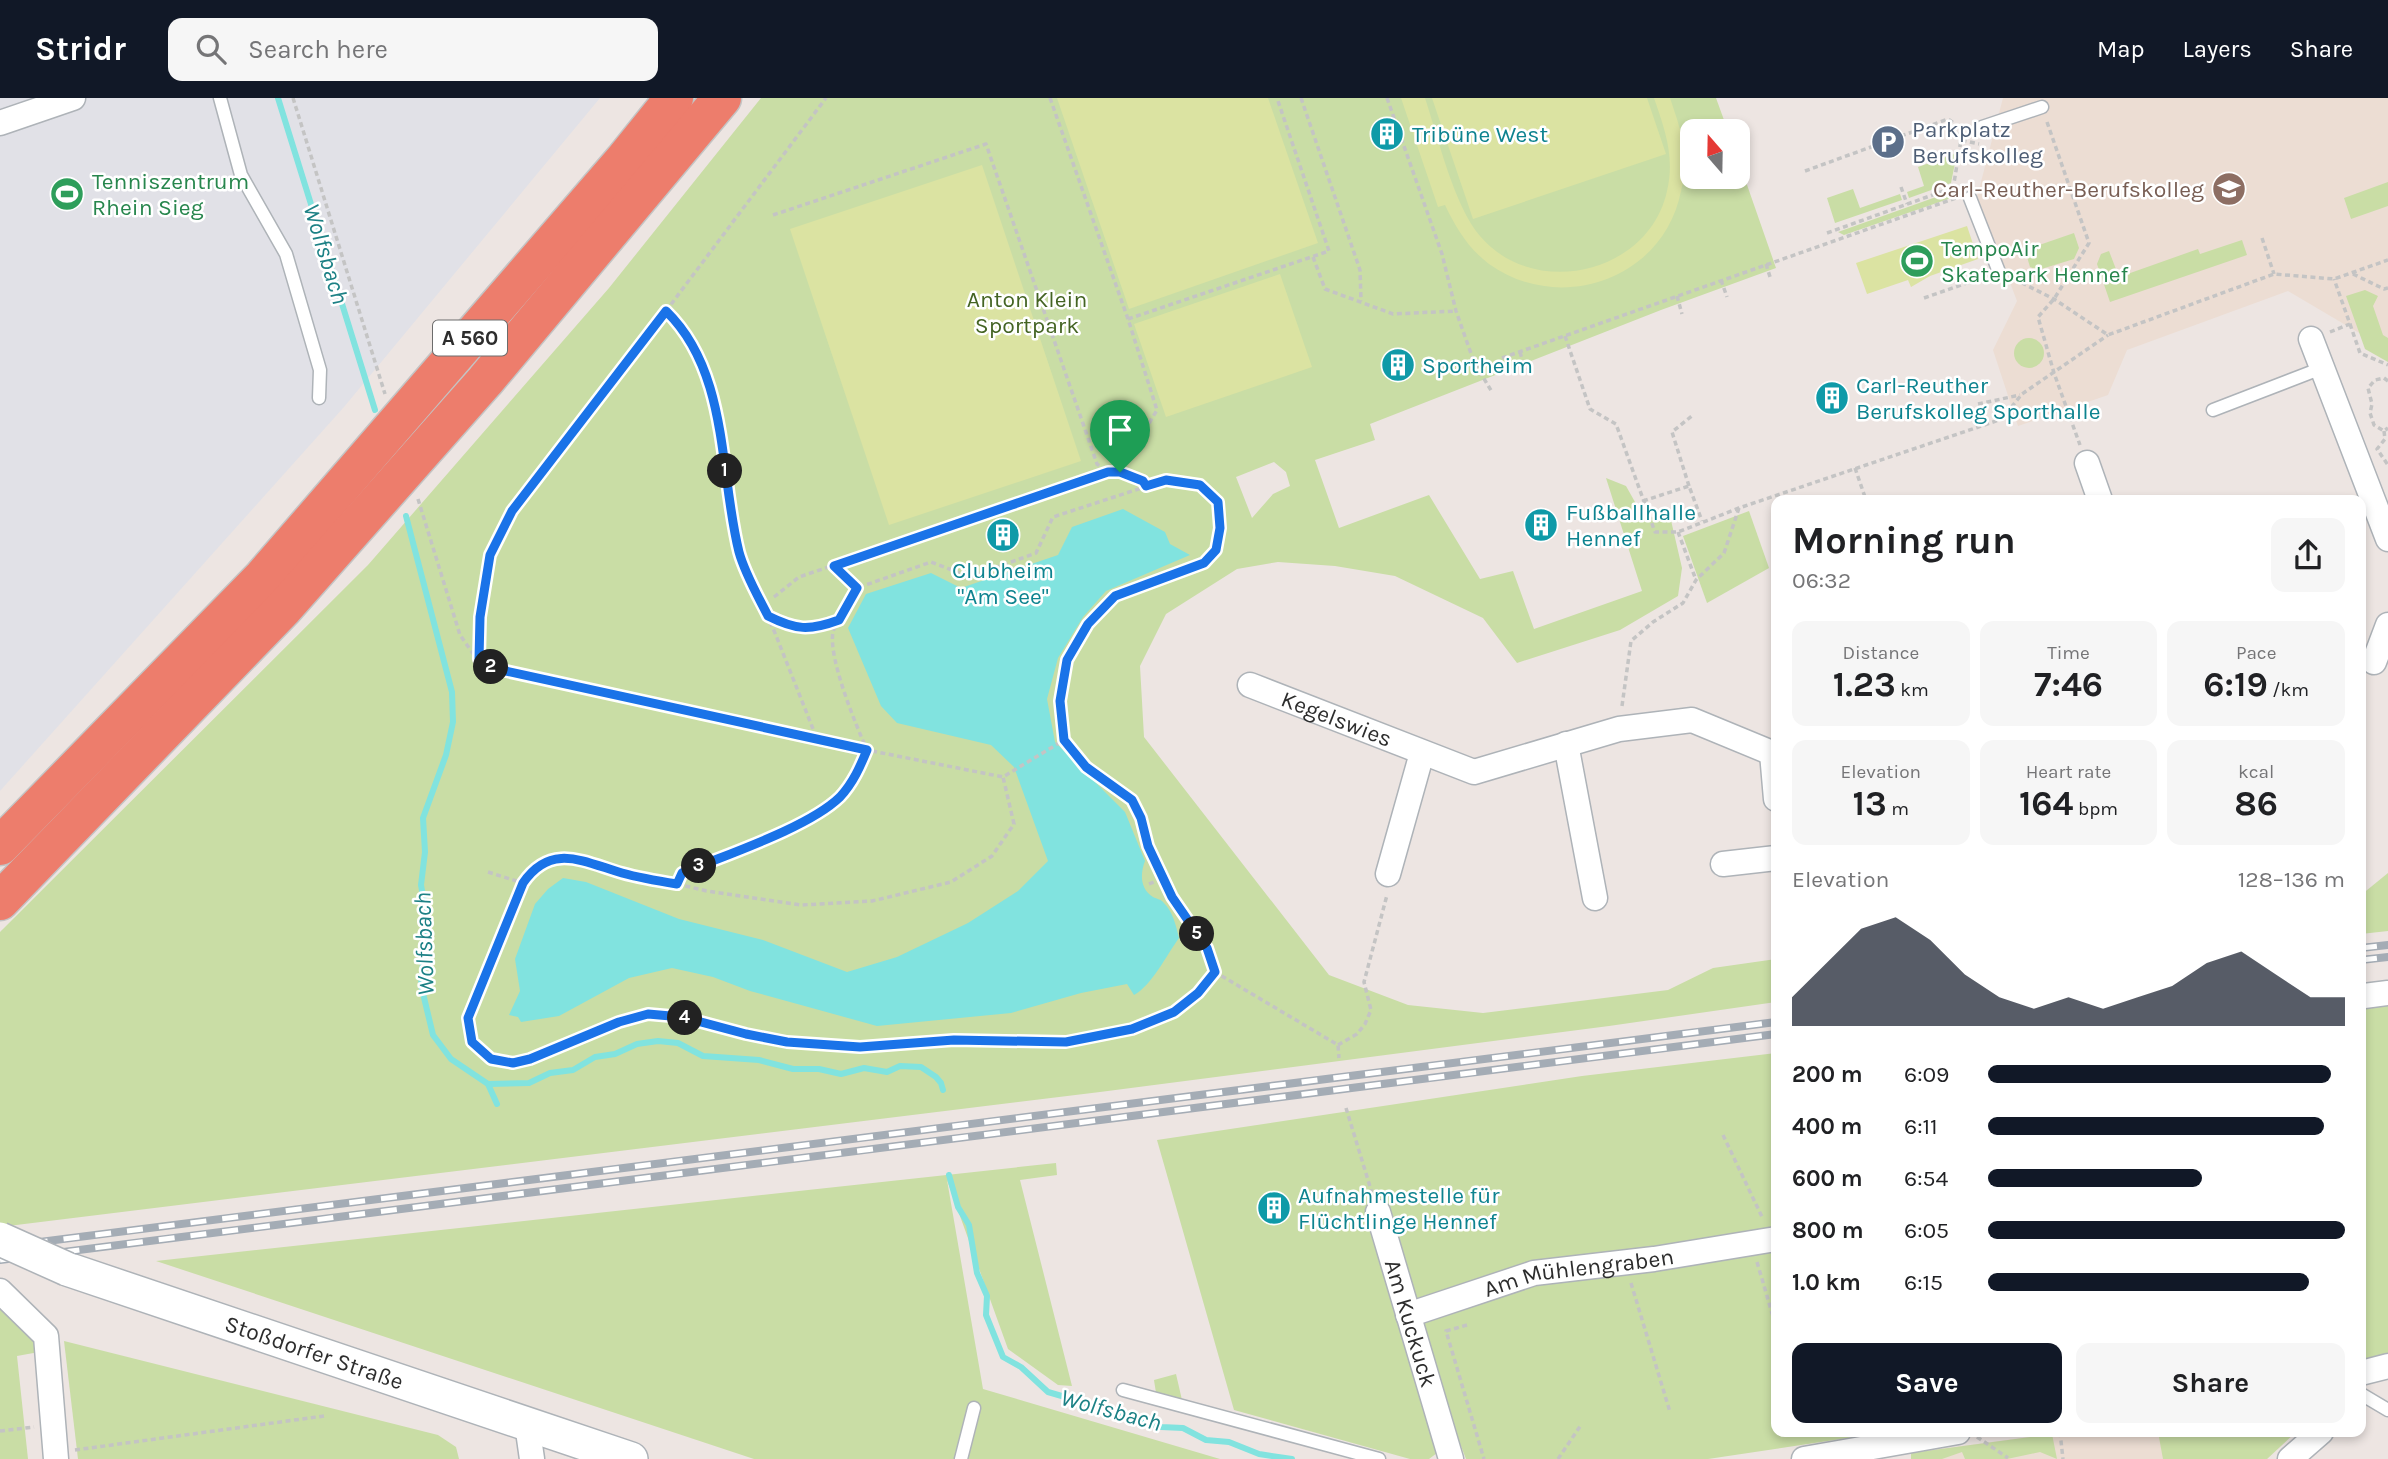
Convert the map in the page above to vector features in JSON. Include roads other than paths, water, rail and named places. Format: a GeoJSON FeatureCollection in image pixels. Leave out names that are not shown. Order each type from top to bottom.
{"type":"FeatureCollection","features":[{"type":"Feature","properties":{"kind":"highway","name":"A 560"},"geometry":{"type":"LineString","coordinates":[[0,846],[263,577],[624,160],[674,98]]}},
{"type":"Feature","properties":{"kind":"highway","name":"A 560"},"geometry":{"type":"LineString","coordinates":[[0,901],[284,608],[485,381],[722,98]]}},
{"type":"Feature","properties":{"kind":"main road","name":"Stoßdorfer Straße"},"geometry":{"type":"LineString","coordinates":[[0,1239],[67,1269],[631,1459]]}},
{"type":"Feature","properties":{"kind":"street"},"geometry":{"type":"LineString","coordinates":[[0,123],[73,98]]}},
{"type":"Feature","properties":{"kind":"street"},"geometry":{"type":"LineString","coordinates":[[2311,339],[2388,538]]}},
{"type":"Feature","properties":{"kind":"street"},"geometry":{"type":"LineString","coordinates":[[2087,463],[2098,495]]}},
{"type":"Feature","properties":{"kind":"street"},"geometry":{"type":"LineString","coordinates":[[2374,664],[2388,625]]}},
{"type":"Feature","properties":{"kind":"street","name":"Kegelswies"},"geometry":{"type":"LineString","coordinates":[[1250,685],[1474,772],[1619,729],[1692,720],[1771,751]]}},
{"type":"Feature","properties":{"kind":"street"},"geometry":{"type":"LineString","coordinates":[[1566,744],[1595,898]]}},
{"type":"Feature","properties":{"kind":"street"},"geometry":{"type":"LineString","coordinates":[[1388,874],[1422,753]]}},
{"type":"Feature","properties":{"kind":"street"},"geometry":{"type":"LineString","coordinates":[[1723,864],[1771,859]]}},
{"type":"Feature","properties":{"kind":"street","name":"Am Kuckuck"},"geometry":{"type":"LineString","coordinates":[[1378,1212],[1451,1459]]}},
{"type":"Feature","properties":{"kind":"street","name":"Am Mühlengraben"},"geometry":{"type":"LineString","coordinates":[[1408,1315],[1534,1273],[1625,1263],[1767,1241]]}},
{"type":"Feature","properties":{"kind":"street"},"geometry":{"type":"LineString","coordinates":[[0,1291],[46,1336],[56,1456]]}},
{"type":"Feature","properties":{"kind":"street"},"geometry":{"type":"LineString","coordinates":[[2366,1372],[2388,1366]]}},
{"type":"Feature","properties":{"kind":"street"},"geometry":{"type":"LineString","coordinates":[[527,1424],[531,1459]]}},
{"type":"Feature","properties":{"kind":"street"},"geometry":{"type":"LineString","coordinates":[[1804,1459],[1929,1437]]}},
{"type":"Feature","properties":{"kind":"street"},"geometry":{"type":"LineString","coordinates":[[2290,1459],[2315,1437]]}},
{"type":"Feature","properties":{"kind":"lane"},"geometry":{"type":"LineString","coordinates":[[220,98],[241,174],[286,254],[320,370],[319,398]]}},
{"type":"Feature","properties":{"kind":"lane"},"geometry":{"type":"LineString","coordinates":[[1982,127],[2042,107]]}},
{"type":"Feature","properties":{"kind":"lane"},"geometry":{"type":"LineString","coordinates":[[1970,198],[1999,272]]}},
{"type":"Feature","properties":{"kind":"lane"},"geometry":{"type":"LineString","coordinates":[[2213,410],[2322,368]]}},
{"type":"Feature","properties":{"kind":"lane"},"geometry":{"type":"LineString","coordinates":[[1123,1390],[1379,1459]]}},
{"type":"Feature","properties":{"kind":"lane"},"geometry":{"type":"LineString","coordinates":[[2366,1397],[2388,1410]]}},
{"type":"Feature","properties":{"kind":"lane"},"geometry":{"type":"LineString","coordinates":[[961,1459],[974,1408]]}},
{"type":"Feature","properties":{"kind":"water"},"geometry":{"type":"Polygon","coordinates":[[[1123,509],[1165,532],[1170,544],[1190,555],[1106,591],[1083,617],[1058,658],[1047,699],[1055,742],[1125,812],[1145,861],[1142,871],[1143,886],[1172,914],[1179,938],[1141,990],[1134,995],[1127,984],[1081,993],[1011,1013],[877,1026],[750,991],[713,977],[672,968],[629,978],[559,1016],[521,1022],[518,1017],[509,1015],[520,991],[515,959],[535,904],[548,889],[563,878],[586,882],[679,919],[763,940],[847,972],[897,957],[968,923],[1018,891],[1048,861],[1014,767],[991,745],[897,723],[881,706],[848,628],[866,594],[931,573],[961,588],[1058,555],[1072,527],[1123,509]]]}},
{"type":"Feature","properties":{"kind":"waterway","name":"Wolfsbach"},"geometry":{"type":"LineString","coordinates":[[278,98],[375,410]]}},
{"type":"Feature","properties":{"kind":"waterway","name":"Wolfsbach"},"geometry":{"type":"LineString","coordinates":[[406,516],[452,692],[453,722],[446,755],[423,818],[425,852],[421,885],[427,918],[421,985],[433,1035],[451,1059],[488,1084],[529,1083],[550,1073],[573,1070],[595,1057],[615,1054],[637,1044],[658,1041],[678,1043],[703,1056],[759,1060],[793,1069],[819,1069],[841,1074],[864,1068],[887,1072],[900,1066],[921,1067],[936,1077],[943,1090]]}},
{"type":"Feature","properties":{"kind":"waterway"},"geometry":{"type":"LineString","coordinates":[[488,1084],[497,1104]]}},
{"type":"Feature","properties":{"kind":"waterway","name":"Wolfsbach"},"geometry":{"type":"LineString","coordinates":[[949,1175],[958,1207],[969,1225],[977,1273],[987,1296],[986,1315],[1003,1357],[1021,1367],[1048,1392],[1096,1406],[1113,1416],[1124,1415],[1161,1427],[1183,1428],[1206,1440],[1229,1442],[1259,1454],[1292,1459]]}},
{"type":"Feature","properties":{"kind":"railway"},"geometry":{"type":"LineString","coordinates":[[2366,947],[2388,945]]}},
{"type":"Feature","properties":{"kind":"railway"},"geometry":{"type":"LineString","coordinates":[[2366,959],[2388,957]]}},
{"type":"Feature","properties":{"kind":"railway"},"geometry":{"type":"LineString","coordinates":[[0,1247],[1771,1023]]}},
{"type":"Feature","properties":{"kind":"railway"},"geometry":{"type":"LineString","coordinates":[[0,1260],[1771,1035]]}},
{"type":"Feature","properties":{"kind":"place","name":"Tribüne West"},"geometry":{"type":"Point","coordinates":[1387,134]}},
{"type":"Feature","properties":{"kind":"place","name":"Parkplatz Berufskolleg"},"geometry":{"type":"Point","coordinates":[1888,142]}},
{"type":"Feature","properties":{"kind":"place","name":"Carl-Reuther-Berufskolleg"},"geometry":{"type":"Point","coordinates":[2229,189]}},
{"type":"Feature","properties":{"kind":"place","name":"Tenniszentrum Rhein Sieg"},"geometry":{"type":"Point","coordinates":[67,194]}},
{"type":"Feature","properties":{"kind":"place","name":"TempoAir Skatepark Hennef"},"geometry":{"type":"Point","coordinates":[1917,261]}},
{"type":"Feature","properties":{"kind":"place","name":"Sportheim"},"geometry":{"type":"Point","coordinates":[1398,365]}},
{"type":"Feature","properties":{"kind":"place","name":"Carl-Reuther Berufskolleg Sporthalle"},"geometry":{"type":"Point","coordinates":[1832,398]}},
{"type":"Feature","properties":{"kind":"place","name":"Fußballhalle Hennef"},"geometry":{"type":"Point","coordinates":[1541,525]}},
{"type":"Feature","properties":{"kind":"place","name":"Clubheim \"Am See\""},"geometry":{"type":"Point","coordinates":[1003,535]}},
{"type":"Feature","properties":{"kind":"place","name":"Aufnahmestelle für Flüchtlinge Hennef"},"geometry":{"type":"Point","coordinates":[1274,1208]}},
{"type":"Feature","properties":{"kind":"park label","name":"Anton Klein Sportpark"},"geometry":{"type":"Point","coordinates":[1027,312]}}]}
